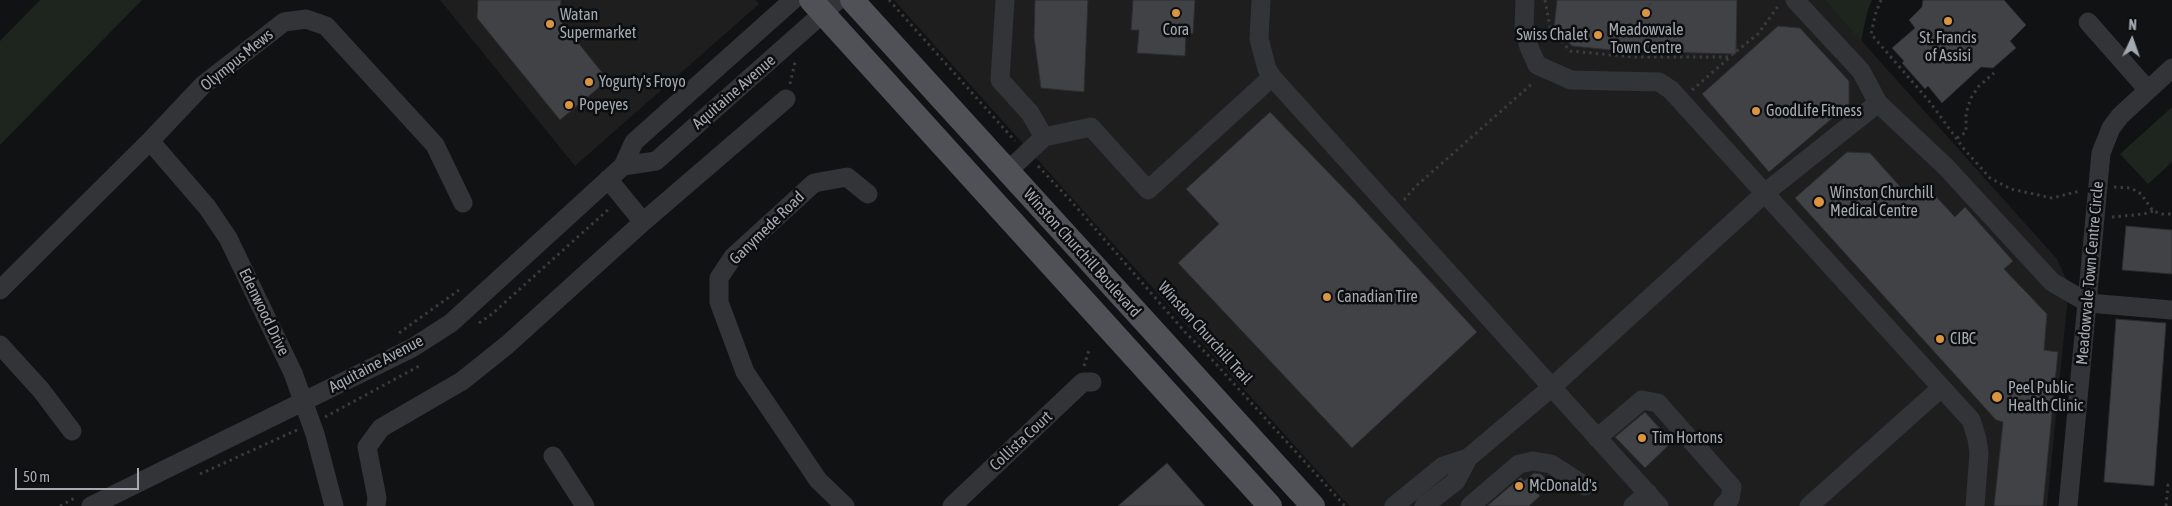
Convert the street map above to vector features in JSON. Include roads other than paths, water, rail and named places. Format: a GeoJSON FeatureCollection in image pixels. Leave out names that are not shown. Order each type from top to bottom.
{"type":"FeatureCollection","features":[{"type":"Feature","properties":{"kind":"main road","name":"Winston Churchill Boulevard"},"geometry":{"type":"LineString","coordinates":[[852,0],[1313,506]]}},
{"type":"Feature","properties":{"kind":"main road","name":"Winston Churchill Boulevard"},"geometry":{"type":"LineString","coordinates":[[824,4],[1270,506]]}},
{"type":"Feature","properties":{"kind":"street","name":"Aquitaine Avenue"},"geometry":{"type":"LineString","coordinates":[[84,502],[304,402],[412,348],[451,323],[623,166],[634,142],[793,0]]}},
{"type":"Feature","properties":{"kind":"street"},"geometry":{"type":"LineString","coordinates":[[1005,0],[1000,80],[1030,114],[1044,137]]}},
{"type":"Feature","properties":{"kind":"street"},"geometry":{"type":"LineString","coordinates":[[1261,0],[1259,39],[1266,69],[1654,500],[1633,506]]}},
{"type":"Feature","properties":{"kind":"street"},"geometry":{"type":"LineString","coordinates":[[1525,0],[1524,28],[1529,47],[1537,65],[1571,80],[1659,82],[1680,100],[1971,420],[1979,453],[1975,506]]}},
{"type":"Feature","properties":{"kind":"street"},"geometry":{"type":"LineString","coordinates":[[1795,0],[1861,71],[1878,103],[1946,167],[2052,282],[2088,303],[2172,310]]}},
{"type":"Feature","properties":{"kind":"street","name":"Aquitaine Avenue"},"geometry":{"type":"LineString","coordinates":[[623,166],[656,161],[824,4]]}},
{"type":"Feature","properties":{"kind":"street","name":"Olympus Mews"},"geometry":{"type":"LineString","coordinates":[[0,290],[150,141],[203,85],[284,22],[306,19],[326,26],[435,145],[463,203]]}},
{"type":"Feature","properties":{"kind":"street"},"geometry":{"type":"LineString","coordinates":[[2088,22],[2148,90]]}},
{"type":"Feature","properties":{"kind":"street","name":"Meadowvale Town Centre Circle"},"geometry":{"type":"LineString","coordinates":[[2068,506],[2101,152],[2111,128],[2120,116],[2172,68]]}},
{"type":"Feature","properties":{"kind":"street"},"geometry":{"type":"LineString","coordinates":[[1008,172],[1044,137],[1091,127],[1148,190],[1272,77]]}},
{"type":"Feature","properties":{"kind":"street"},"geometry":{"type":"LineString","coordinates":[[376,506],[377,498],[367,447],[381,428],[462,380],[507,345],[642,222],[786,98]]}},
{"type":"Feature","properties":{"kind":"street"},"geometry":{"type":"LineString","coordinates":[[1394,506],[1444,466],[1468,458],[1552,387],[1765,193],[1878,103]]}},
{"type":"Feature","properties":{"kind":"street","name":"Edenwood Drive"},"geometry":{"type":"LineString","coordinates":[[150,141],[207,207],[228,238],[293,373],[315,434],[334,506]]}},
{"type":"Feature","properties":{"kind":"street","name":"Ganymede Road"},"geometry":{"type":"LineString","coordinates":[[845,506],[818,480],[746,372],[719,302],[719,278],[733,257],[814,183],[847,177],[868,194]]}},
{"type":"Feature","properties":{"kind":"street"},"geometry":{"type":"LineString","coordinates":[[608,180],[642,222]]}},
{"type":"Feature","properties":{"kind":"street"},"geometry":{"type":"LineString","coordinates":[[0,345],[41,390],[72,431]]}},
{"type":"Feature","properties":{"kind":"street","name":"Collista Court"},"geometry":{"type":"LineString","coordinates":[[952,506],[1083,382],[1088,374]]}},
{"type":"Feature","properties":{"kind":"street"},"geometry":{"type":"LineString","coordinates":[[1809,506],[1941,388]]}},
{"type":"Feature","properties":{"kind":"street"},"geometry":{"type":"LineString","coordinates":[[1598,438],[1642,400],[1658,403],[1732,487],[1730,500],[1723,506]]}},
{"type":"Feature","properties":{"kind":"street"},"geometry":{"type":"LineString","coordinates":[[553,456],[585,506]]}},
{"type":"Feature","properties":{"kind":"street"},"geometry":{"type":"LineString","coordinates":[[1424,506],[1456,481],[1468,458]]}},
{"type":"Feature","properties":{"kind":"street"},"geometry":{"type":"LineString","coordinates":[[1470,506],[1519,464],[1533,461],[1551,464],[1586,486]]}},
{"type":"Feature","properties":{"kind":"place","name":"Cora"},"geometry":{"type":"Point","coordinates":[1176,13]}},
{"type":"Feature","properties":{"kind":"place","name":"Meadowvale Town Centre"},"geometry":{"type":"Point","coordinates":[1646,13]}},
{"type":"Feature","properties":{"kind":"place","name":"St. Francis of Assisi"},"geometry":{"type":"Point","coordinates":[1948,21]}},
{"type":"Feature","properties":{"kind":"place","name":"Watan Supermarket"},"geometry":{"type":"Point","coordinates":[550,24]}},
{"type":"Feature","properties":{"kind":"place","name":"Swiss Chalet"},"geometry":{"type":"Point","coordinates":[1598,35]}},
{"type":"Feature","properties":{"kind":"place","name":"Yogurty's Froyo"},"geometry":{"type":"Point","coordinates":[589,82]}},
{"type":"Feature","properties":{"kind":"place","name":"Popeyes"},"geometry":{"type":"Point","coordinates":[569,105]}},
{"type":"Feature","properties":{"kind":"place","name":"GoodLife Fitness"},"geometry":{"type":"Point","coordinates":[1756,111]}},
{"type":"Feature","properties":{"kind":"place","name":"Winston Churchill Medical Centre"},"geometry":{"type":"Point","coordinates":[1819,202]}},
{"type":"Feature","properties":{"kind":"place","name":"Canadian Tire"},"geometry":{"type":"Point","coordinates":[1327,297]}},
{"type":"Feature","properties":{"kind":"place","name":"CIBC"},"geometry":{"type":"Point","coordinates":[1940,339]}},
{"type":"Feature","properties":{"kind":"place","name":"Peel Public Health Clinic"},"geometry":{"type":"Point","coordinates":[1997,397]}},
{"type":"Feature","properties":{"kind":"place","name":"Tim Hortons"},"geometry":{"type":"Point","coordinates":[1642,438]}},
{"type":"Feature","properties":{"kind":"place","name":"McDonald's"},"geometry":{"type":"Point","coordinates":[1519,486]}}]}
